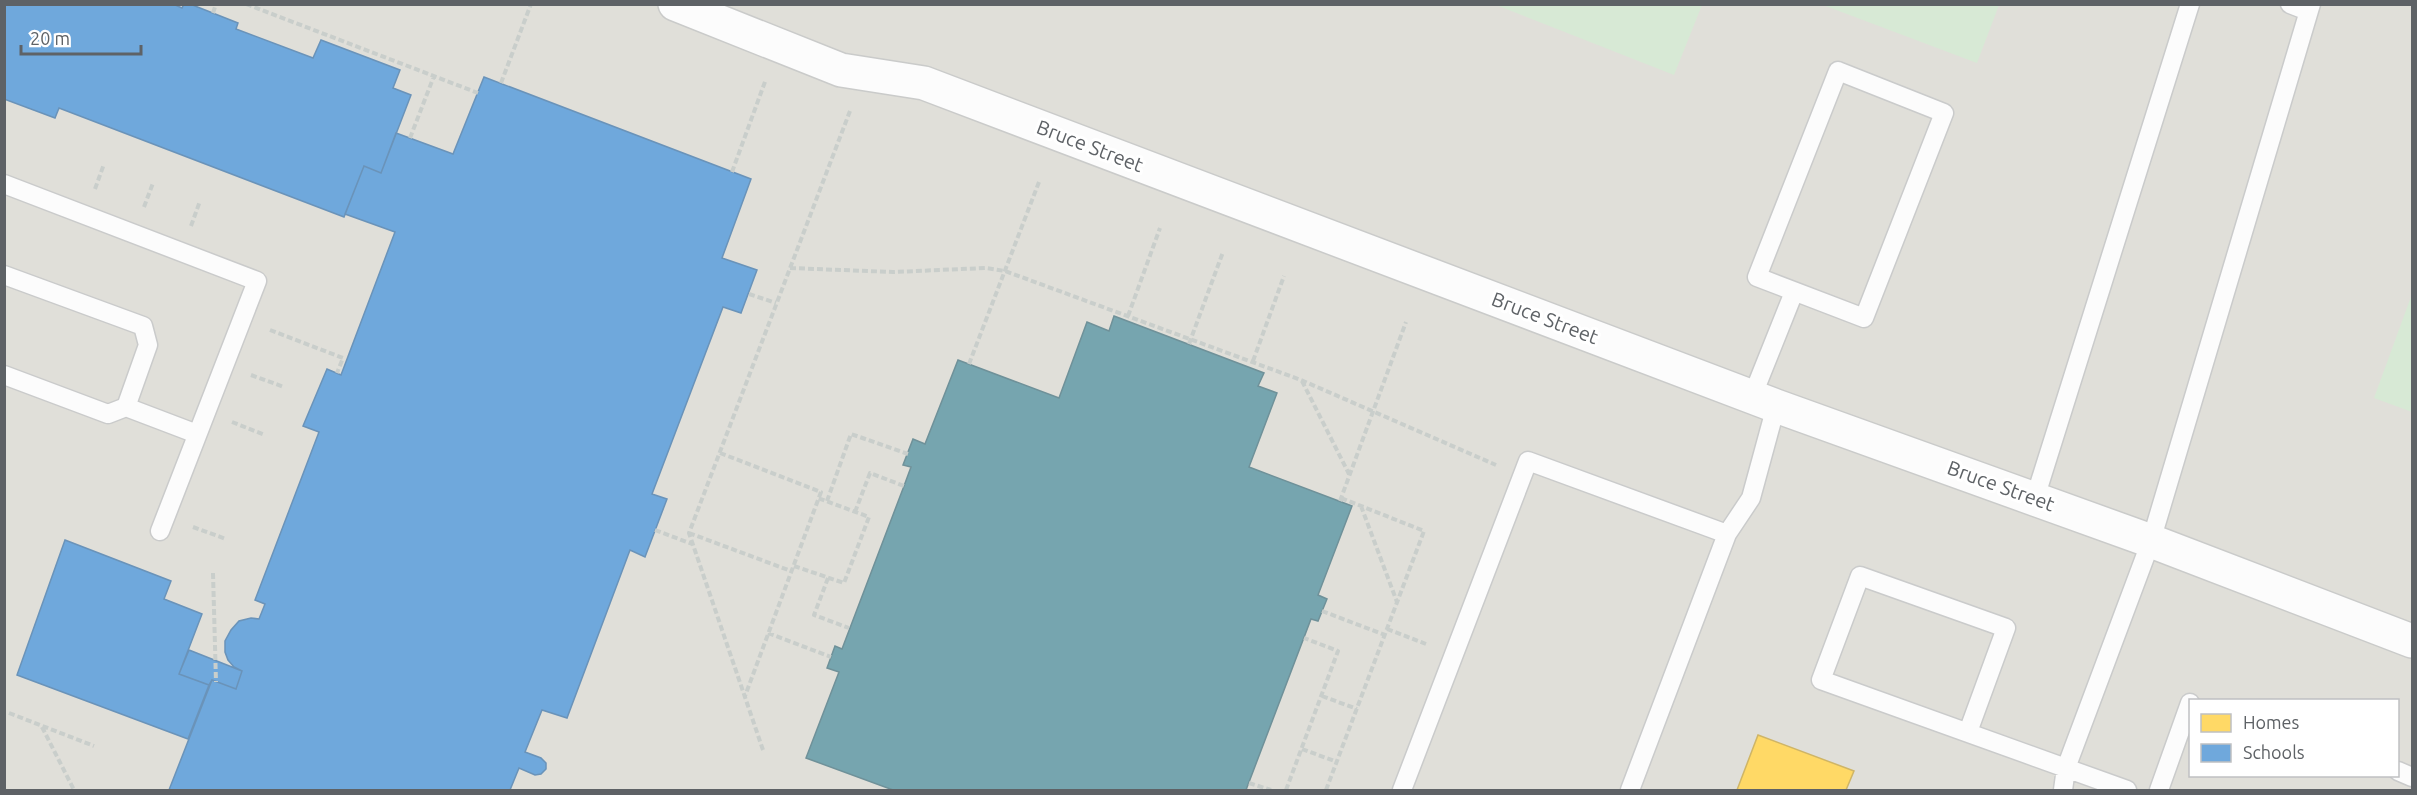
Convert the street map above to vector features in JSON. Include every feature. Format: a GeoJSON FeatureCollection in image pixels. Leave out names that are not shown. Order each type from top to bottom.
{"type":"FeatureCollection","features":[{"type":"Feature","properties":{"kind":"street","name":"Bruce Street"},"geometry":{"type":"LineString","coordinates":[[675,4],[841,70],[924,83],[1764,401],[2035,498],[2412,641]]}},
{"type":"Feature","properties":{"kind":"lane"},"geometry":{"type":"LineString","coordinates":[[2035,498],[2190,4]]}},
{"type":"Feature","properties":{"kind":"lane"},"geometry":{"type":"LineString","coordinates":[[2063,790],[2066,768],[2151,541],[2310,8],[2290,4]]}},
{"type":"Feature","properties":{"kind":"lane"},"geometry":{"type":"LineString","coordinates":[[1838,71],[1944,113],[1864,318],[1794,292],[1757,277],[1838,71]]}},
{"type":"Feature","properties":{"kind":"lane"},"geometry":{"type":"LineString","coordinates":[[4,184],[257,281],[160,531]]}},
{"type":"Feature","properties":{"kind":"lane"},"geometry":{"type":"LineString","coordinates":[[4,274],[143,326],[148,345],[126,407]]}},
{"type":"Feature","properties":{"kind":"lane"},"geometry":{"type":"LineString","coordinates":[[1630,790],[1727,534],[1751,498],[1764,401],[1794,292]]}},
{"type":"Feature","properties":{"kind":"lane"},"geometry":{"type":"LineString","coordinates":[[4,375],[108,414],[126,407],[197,434]]}},
{"type":"Feature","properties":{"kind":"lane"},"geometry":{"type":"LineString","coordinates":[[1402,790],[1527,461],[1727,534]]}},
{"type":"Feature","properties":{"kind":"lane"},"geometry":{"type":"LineString","coordinates":[[1968,732],[2006,628],[1860,576],[1821,680],[2127,790]]}},
{"type":"Feature","properties":{"kind":"lane"},"geometry":{"type":"LineString","coordinates":[[2159,790],[2189,708]]}},
{"type":"Feature","properties":{"kind":"path"},"geometry":{"type":"LineString","coordinates":[[213,13],[216,4]]}},
{"type":"Feature","properties":{"kind":"path"},"geometry":{"type":"LineString","coordinates":[[246,4],[478,93]]}},
{"type":"Feature","properties":{"kind":"path"},"geometry":{"type":"LineString","coordinates":[[501,84],[531,4]]}},
{"type":"Feature","properties":{"kind":"path"},"geometry":{"type":"LineString","coordinates":[[410,138],[434,76]]}},
{"type":"Feature","properties":{"kind":"path"},"geometry":{"type":"LineString","coordinates":[[732,172],[766,78]]}},
{"type":"Feature","properties":{"kind":"path"},"geometry":{"type":"LineString","coordinates":[[763,750],[689,533],[850,111]]}},
{"type":"Feature","properties":{"kind":"path"},"geometry":{"type":"LineString","coordinates":[[92,196],[104,164]]}},
{"type":"Feature","properties":{"kind":"path"},"geometry":{"type":"LineString","coordinates":[[969,364],[1039,182]]}},
{"type":"Feature","properties":{"kind":"path"},"geometry":{"type":"LineString","coordinates":[[141,215],[153,183]]}},
{"type":"Feature","properties":{"kind":"path"},"geometry":{"type":"LineString","coordinates":[[189,232],[200,201]]}},
{"type":"Feature","properties":{"kind":"path"},"geometry":{"type":"LineString","coordinates":[[1128,316],[1160,228]]}},
{"type":"Feature","properties":{"kind":"path"},"geometry":{"type":"LineString","coordinates":[[1189,344],[1223,252]]}},
{"type":"Feature","properties":{"kind":"path"},"geometry":{"type":"LineString","coordinates":[[790,268],[893,272],[986,268],[1005,271],[1301,380],[1468,454]]}},
{"type":"Feature","properties":{"kind":"path"},"geometry":{"type":"LineString","coordinates":[[1252,361],[1284,276]]}},
{"type":"Feature","properties":{"kind":"path"},"geometry":{"type":"LineString","coordinates":[[748,294],[776,303]]}},
{"type":"Feature","properties":{"kind":"path"},"geometry":{"type":"LineString","coordinates":[[1326,790],[1424,531],[1340,500],[1406,322]]}},
{"type":"Feature","properties":{"kind":"path"},"geometry":{"type":"LineString","coordinates":[[266,329],[343,358],[337,373]]}},
{"type":"Feature","properties":{"kind":"path"},"geometry":{"type":"LineString","coordinates":[[249,374],[284,387]]}},
{"type":"Feature","properties":{"kind":"path"},"geometry":{"type":"LineString","coordinates":[[1301,380],[1349,474]]}},
{"type":"Feature","properties":{"kind":"path"},"geometry":{"type":"LineString","coordinates":[[231,422],[265,435]]}},
{"type":"Feature","properties":{"kind":"path"},"geometry":{"type":"LineString","coordinates":[[826,501],[851,434],[908,454]]}},
{"type":"Feature","properties":{"kind":"path"},"geometry":{"type":"LineString","coordinates":[[720,453],[821,492],[744,697]]}},
{"type":"Feature","properties":{"kind":"path"},"geometry":{"type":"LineString","coordinates":[[855,512],[870,473],[904,486]]}},
{"type":"Feature","properties":{"kind":"path"},"geometry":{"type":"LineString","coordinates":[[794,566],[844,583],[869,517],[818,498]]}},
{"type":"Feature","properties":{"kind":"path"},"geometry":{"type":"LineString","coordinates":[[1361,506],[1397,602]]}},
{"type":"Feature","properties":{"kind":"path"},"geometry":{"type":"LineString","coordinates":[[191,526],[226,539]]}},
{"type":"Feature","properties":{"kind":"path"},"geometry":{"type":"LineString","coordinates":[[655,530],[692,544]]}},
{"type":"Feature","properties":{"kind":"path"},"geometry":{"type":"LineString","coordinates":[[689,533],[791,571]]}},
{"type":"Feature","properties":{"kind":"path"},"geometry":{"type":"LineString","coordinates":[[213,573],[216,682]]}},
{"type":"Feature","properties":{"kind":"path"},"geometry":{"type":"LineString","coordinates":[[828,578],[814,615],[849,628]]}},
{"type":"Feature","properties":{"kind":"path"},"geometry":{"type":"LineString","coordinates":[[1322,611],[1385,635]]}},
{"type":"Feature","properties":{"kind":"path"},"geometry":{"type":"LineString","coordinates":[[1387,629],[1433,647]]}},
{"type":"Feature","properties":{"kind":"path"},"geometry":{"type":"LineString","coordinates":[[768,633],[831,657]]}},
{"type":"Feature","properties":{"kind":"path"},"geometry":{"type":"LineString","coordinates":[[1286,790],[1338,651],[1304,638]]}},
{"type":"Feature","properties":{"kind":"path"},"geometry":{"type":"LineString","coordinates":[[1322,696],[1357,709]]}},
{"type":"Feature","properties":{"kind":"path"},"geometry":{"type":"LineString","coordinates":[[9,713],[94,746]]}},
{"type":"Feature","properties":{"kind":"path"},"geometry":{"type":"LineString","coordinates":[[41,726],[74,790]]}},
{"type":"Feature","properties":{"kind":"path"},"geometry":{"type":"LineString","coordinates":[[1302,749],[1337,762]]}},
{"type":"Feature","properties":{"kind":"path"},"geometry":{"type":"LineString","coordinates":[[1249,783],[1271,790]]}},
{"type":"Feature","properties":{"kind":"shaded area"},"geometry":{"type":"Polygon","coordinates":[[[5,5],[2412,5],[2412,790],[5,790],[5,5]]]}},
{"type":"Feature","properties":{"kind":"green space"},"geometry":{"type":"Polygon","coordinates":[[[1702,4],[1674,75],[1496,5],[1702,4]]]}},
{"type":"Feature","properties":{"kind":"green space"},"geometry":{"type":"Polygon","coordinates":[[[1999,4],[1977,63],[1823,5],[1999,4]]]}},
{"type":"Feature","properties":{"kind":"green space"},"geometry":{"type":"Polygon","coordinates":[[[2412,294],[2412,412],[2374,398],[2412,294]]]}},
{"type":"Feature","properties":{"kind":"building: Homes"},"geometry":{"type":"Polygon","coordinates":[[[1758,735],[1854,771],[1846,790],[1737,790],[1758,735]]]}},
{"type":"Feature","properties":{"kind":"building: Schools"},"geometry":{"type":"Polygon","coordinates":[[[4,4],[173,4],[182,8],[184,4],[190,4],[238,23],[236,29],[313,58],[321,40],[400,70],[393,88],[411,95],[381,173],[364,166],[344,217],[59,108],[55,118],[4,99],[4,4]]]}},
{"type":"Feature","properties":{"kind":"building: Schools"},"geometry":{"type":"Polygon","coordinates":[[[484,77],[751,179],[722,258],[757,270],[741,313],[723,307],[652,494],[667,499],[645,557],[630,550],[567,718],[542,710],[525,752],[541,758],[546,763],[546,769],[541,774],[535,775],[519,768],[510,790],[169,790],[212,680],[236,689],[242,671],[228,660],[225,641],[239,621],[259,619],[265,604],[255,600],[319,432],[303,426],[327,369],[341,375],[395,232],[345,214],[364,166],[381,173],[396,133],[453,154],[484,77]]]}},
{"type":"Feature","properties":{"kind":"building: Schools"},"geometry":{"type":"Polygon","coordinates":[[[65,540],[171,581],[164,599],[202,614],[179,674],[209,685],[188,739],[17,675],[65,540]]]}},
{"type":"Feature","properties":{"kind":"building: Schools"},"geometry":{"type":"Polygon","coordinates":[[[189,650],[242,671],[236,689],[212,680],[209,685],[179,674],[189,650]]]}},
{"type":"Feature","properties":{"kind":"building: Public"},"geometry":{"type":"Polygon","coordinates":[[[1114,316],[1264,373],[1258,386],[1277,393],[1249,467],[1352,506],[1318,595],[1327,599],[1318,621],[1311,619],[1246,790],[893,790],[806,758],[839,672],[827,668],[835,646],[842,649],[904,486],[911,467],[903,465],[913,439],[925,444],[958,360],[1059,398],[1087,322],[1109,331],[1114,316]]]}}]}
